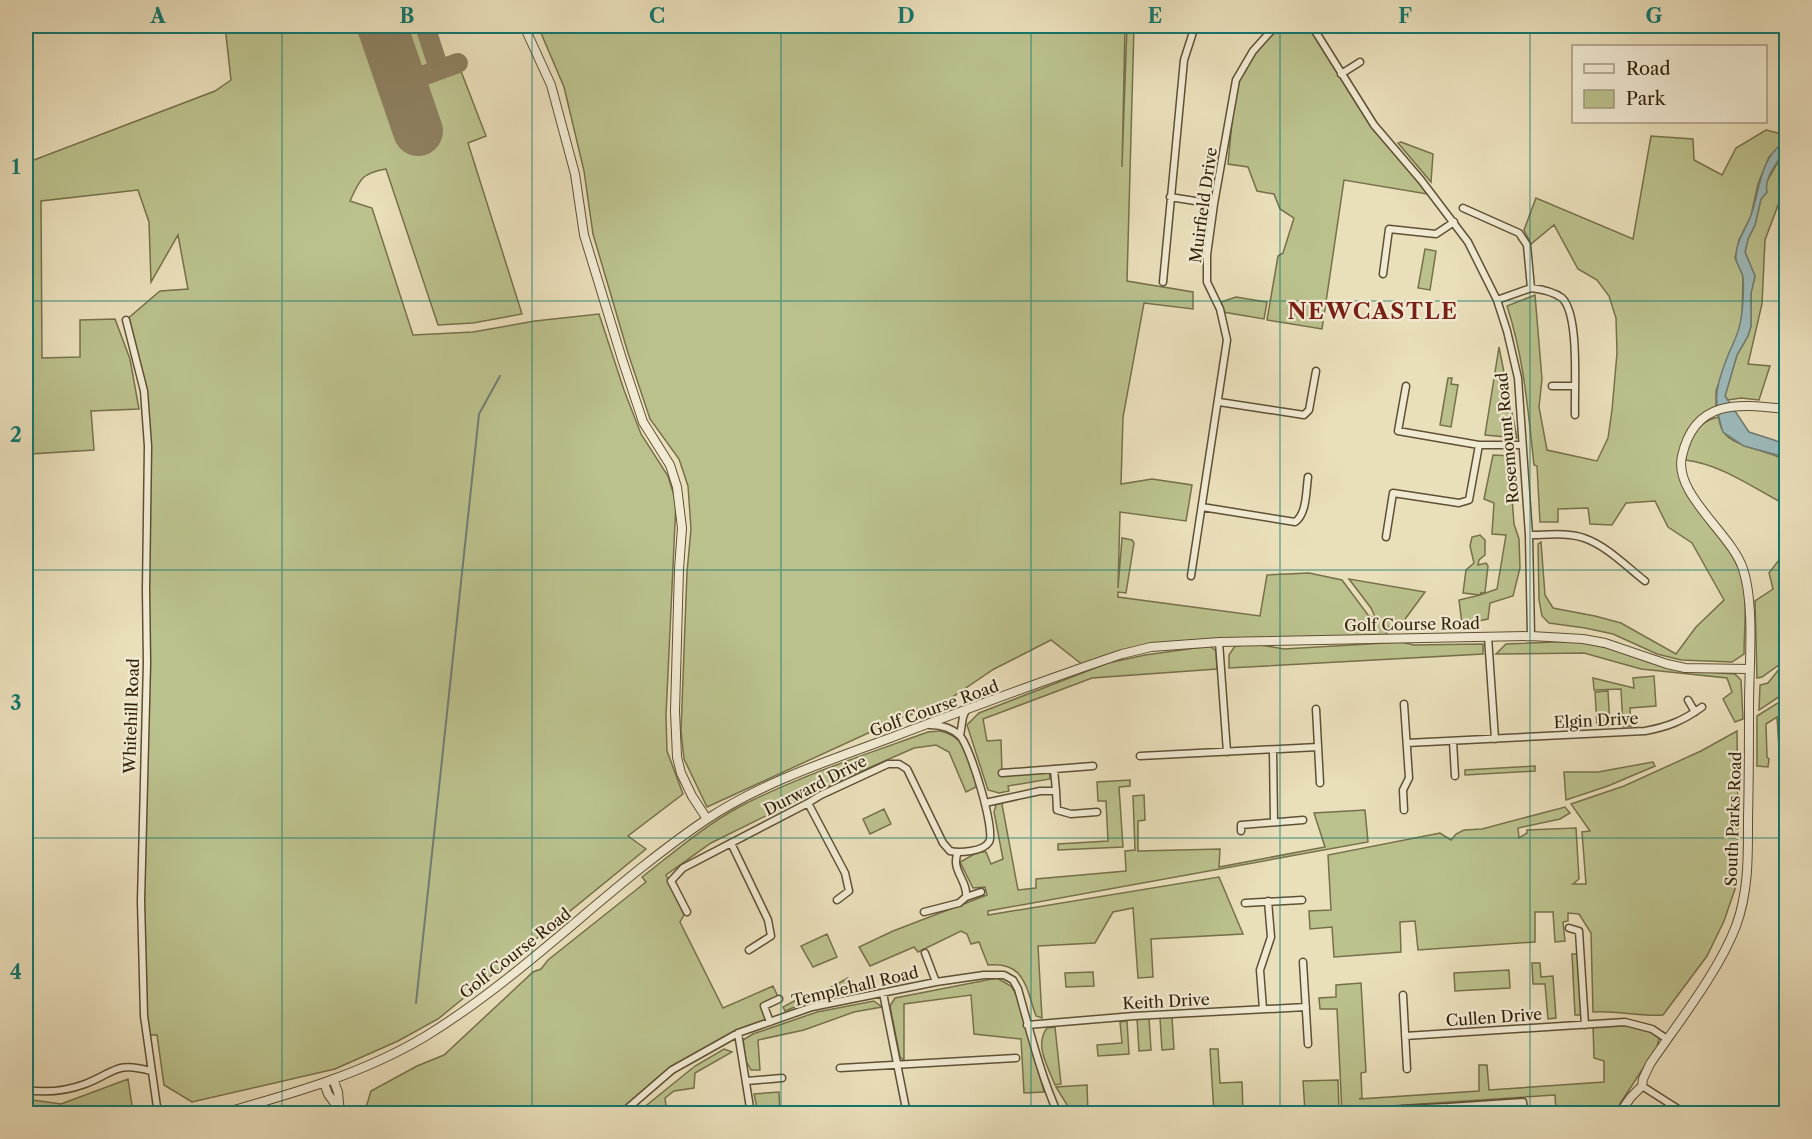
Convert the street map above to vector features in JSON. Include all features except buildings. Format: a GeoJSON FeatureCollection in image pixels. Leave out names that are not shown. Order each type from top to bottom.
{"type":"FeatureCollection","features":[{"type":"Feature","properties":{"kind":"street"},"geometry":{"type":"LineString","coordinates":[[524,26],[551,85],[575,174],[584,235],[625,369],[643,422],[670,465],[677,487],[682,528],[675,711],[677,758],[692,796],[707,819]]}},
{"type":"Feature","properties":{"kind":"street"},"geometry":{"type":"LineString","coordinates":[[1163,282],[1184,60],[1195,26]]}},
{"type":"Feature","properties":{"kind":"street","name":"Muirfield Drive"},"geometry":{"type":"LineString","coordinates":[[1191,576],[1227,340],[1220,309],[1208,282],[1207,255],[1215,204],[1236,80],[1253,51],[1271,31],[1281,26]]}},
{"type":"Feature","properties":{"kind":"street","name":"Rosemount Road"},"geometry":{"type":"LineString","coordinates":[[1312,26],[1374,125],[1468,242],[1497,300],[1518,378],[1528,535],[1531,636]]}},
{"type":"Feature","properties":{"kind":"street"},"geometry":{"type":"LineString","coordinates":[[1341,74],[1360,62]]}},
{"type":"Feature","properties":{"kind":"street"},"geometry":{"type":"LineString","coordinates":[[1170,197],[1215,204]]}},
{"type":"Feature","properties":{"kind":"street"},"geometry":{"type":"LineString","coordinates":[[1463,208],[1519,233],[1527,245],[1530,288]]}},
{"type":"Feature","properties":{"kind":"street"},"geometry":{"type":"LineString","coordinates":[[1383,274],[1389,229],[1436,234],[1454,222]]}},
{"type":"Feature","properties":{"kind":"street"},"geometry":{"type":"LineString","coordinates":[[1497,300],[1530,288],[1540,289],[1562,299],[1573,318],[1575,415]]}},
{"type":"Feature","properties":{"kind":"street","name":"Whitehill Road"},"geometry":{"type":"LineString","coordinates":[[126,320],[144,391],[148,446],[147,663],[141,901],[144,1016],[158,1113]]}},
{"type":"Feature","properties":{"kind":"street"},"geometry":{"type":"LineString","coordinates":[[1219,402],[1305,415],[1309,410],[1316,371]]}},
{"type":"Feature","properties":{"kind":"street"},"geometry":{"type":"LineString","coordinates":[[1406,386],[1398,431],[1479,445],[1522,445]]}},
{"type":"Feature","properties":{"kind":"street"},"geometry":{"type":"LineString","coordinates":[[1552,386],[1574,386]]}},
{"type":"Feature","properties":{"kind":"street","name":"South Parks Road"},"geometry":{"type":"LineString","coordinates":[[1619,1113],[1630,1097],[1642,1086],[1646,1072],[1720,958],[1736,926],[1744,899],[1748,853],[1749,613],[1747,587],[1743,568],[1733,547],[1694,500],[1683,477],[1681,459],[1688,435],[1708,413],[1720,408],[1735,407],[1786,409]]}},
{"type":"Feature","properties":{"kind":"street"},"geometry":{"type":"LineString","coordinates":[[1386,537],[1393,493],[1459,504],[1469,500],[1472,495],[1479,445]]}},
{"type":"Feature","properties":{"kind":"street"},"geometry":{"type":"LineString","coordinates":[[1202,507],[1295,522],[1302,514],[1308,477]]}},
{"type":"Feature","properties":{"kind":"street"},"geometry":{"type":"LineString","coordinates":[[1528,535],[1584,537],[1601,547],[1645,581]]}},
{"type":"Feature","properties":{"kind":"street","name":"Golf Course Road"},"geometry":{"type":"LineString","coordinates":[[220,1113],[324,1083],[368,1065],[424,1037],[484,997],[605,898],[707,819],[782,779],[926,724],[1122,654],[1151,647],[1219,642],[1531,636],[1583,639],[1605,643],[1685,668],[1749,669]]}},
{"type":"Feature","properties":{"kind":"street"},"geometry":{"type":"LineString","coordinates":[[1488,637],[1494,739]]}},
{"type":"Feature","properties":{"kind":"street"},"geometry":{"type":"LineString","coordinates":[[1219,642],[1227,752]]}},
{"type":"Feature","properties":{"kind":"street"},"geometry":{"type":"LineString","coordinates":[[1688,700],[1695,712]]}},
{"type":"Feature","properties":{"kind":"street"},"geometry":{"type":"LineString","coordinates":[[1404,704],[1409,778],[1403,790],[1404,810]]}},
{"type":"Feature","properties":{"kind":"street","name":"Elgin Drive"},"geometry":{"type":"LineString","coordinates":[[1407,743],[1645,731],[1669,726],[1702,707]]}},
{"type":"Feature","properties":{"kind":"street"},"geometry":{"type":"LineString","coordinates":[[1316,709],[1320,783]]}},
{"type":"Feature","properties":{"kind":"street"},"geometry":{"type":"LineString","coordinates":[[960,736],[966,710]]}},
{"type":"Feature","properties":{"kind":"street"},"geometry":{"type":"LineString","coordinates":[[926,724],[945,727],[960,736],[968,750],[985,803],[990,841],[981,848],[957,852],[955,866],[966,887],[966,897]]}},
{"type":"Feature","properties":{"kind":"street"},"geometry":{"type":"LineString","coordinates":[[1453,741],[1455,776]]}},
{"type":"Feature","properties":{"kind":"street"},"geometry":{"type":"LineString","coordinates":[[1140,756],[1318,747]]}},
{"type":"Feature","properties":{"kind":"street"},"geometry":{"type":"LineString","coordinates":[[1273,750],[1274,822]]}},
{"type":"Feature","properties":{"kind":"street","name":"Durward Drive"},"geometry":{"type":"LineString","coordinates":[[687,912],[671,881],[683,867],[821,795],[888,764],[899,764],[910,774],[946,848],[957,852]]}},
{"type":"Feature","properties":{"kind":"street"},"geometry":{"type":"LineString","coordinates":[[1002,773],[1093,766]]}},
{"type":"Feature","properties":{"kind":"street"},"geometry":{"type":"LineString","coordinates":[[1054,769],[1057,810],[1071,814],[1097,813]]}},
{"type":"Feature","properties":{"kind":"street"},"geometry":{"type":"LineString","coordinates":[[985,803],[1040,791],[1056,791]]}},
{"type":"Feature","properties":{"kind":"street"},"geometry":{"type":"LineString","coordinates":[[808,803],[845,873],[849,891],[837,900]]}},
{"type":"Feature","properties":{"kind":"street"},"geometry":{"type":"LineString","coordinates":[[1241,831],[1241,825],[1303,820]]}},
{"type":"Feature","properties":{"kind":"street"},"geometry":{"type":"LineString","coordinates":[[731,843],[768,920],[771,936],[749,950]]}},
{"type":"Feature","properties":{"kind":"street"},"geometry":{"type":"LineString","coordinates":[[924,912],[959,903],[966,897],[981,892]]}},
{"type":"Feature","properties":{"kind":"street"},"geometry":{"type":"LineString","coordinates":[[1245,903],[1302,900]]}},
{"type":"Feature","properties":{"kind":"street"},"geometry":{"type":"LineString","coordinates":[[1263,1009],[1260,970],[1271,937],[1268,902]]}},
{"type":"Feature","properties":{"kind":"street"},"geometry":{"type":"LineString","coordinates":[[1569,928],[1579,931],[1585,1025]]}},
{"type":"Feature","properties":{"kind":"street"},"geometry":{"type":"LineString","coordinates":[[925,953],[936,982]]}},
{"type":"Feature","properties":{"kind":"street"},"geometry":{"type":"LineString","coordinates":[[1304,962],[1308,1044]]}},
{"type":"Feature","properties":{"kind":"street","name":"Templehall Road"},"geometry":{"type":"LineString","coordinates":[[621,1113],[672,1071],[738,1033],[812,1007],[936,982],[999,974],[1013,980],[1018,989],[1027,1025]]}},
{"type":"Feature","properties":{"kind":"street"},"geometry":{"type":"LineString","coordinates":[[883,993],[907,1113]]}},
{"type":"Feature","properties":{"kind":"street"},"geometry":{"type":"LineString","coordinates":[[1403,995],[1407,1070]]}},
{"type":"Feature","properties":{"kind":"street"},"geometry":{"type":"LineString","coordinates":[[770,1022],[764,1006],[779,999]]}},
{"type":"Feature","properties":{"kind":"street","name":"Keith Drive"},"geometry":{"type":"LineString","coordinates":[[1027,1025],[1306,1007]]}},
{"type":"Feature","properties":{"kind":"street","name":"Cullen Drive"},"geometry":{"type":"LineString","coordinates":[[1406,1036],[1625,1022],[1652,1029],[1667,1039]]}},
{"type":"Feature","properties":{"kind":"street"},"geometry":{"type":"LineString","coordinates":[[1027,1025],[1047,1088],[1058,1113]]}},
{"type":"Feature","properties":{"kind":"street"},"geometry":{"type":"LineString","coordinates":[[738,1033],[751,1113]]}},
{"type":"Feature","properties":{"kind":"street"},"geometry":{"type":"LineString","coordinates":[[840,1068],[1016,1058]]}},
{"type":"Feature","properties":{"kind":"street"},"geometry":{"type":"LineString","coordinates":[[26,1090],[51,1092],[70,1088],[87,1083],[120,1066],[151,1071]]}},
{"type":"Feature","properties":{"kind":"street"},"geometry":{"type":"LineString","coordinates":[[747,1081],[782,1078]]}},
{"type":"Feature","properties":{"kind":"street"},"geometry":{"type":"LineString","coordinates":[[333,1079],[338,1092],[340,1111]]}},
{"type":"Feature","properties":{"kind":"street"},"geometry":{"type":"LineString","coordinates":[[324,1083],[328,1094],[340,1111]]}},
{"type":"Feature","properties":{"kind":"street"},"geometry":{"type":"LineString","coordinates":[[1642,1086],[1680,1112]]}},
{"type":"Feature","properties":{"kind":"street"},"geometry":{"type":"LineString","coordinates":[[1402,1109],[1449,1110],[1523,1102],[1524,1113]]}},
{"type":"Feature","properties":{"kind":"green space"},"geometry":{"type":"Polygon","coordinates":[[[225,26],[369,26],[395,101],[390,106],[400,137],[425,129],[415,99],[420,82],[459,66],[486,136],[468,143],[522,314],[473,323],[438,325],[386,169],[363,178],[350,201],[372,208],[413,335],[473,332],[535,321],[599,314],[641,434],[668,476],[676,502],[666,716],[667,751],[683,794],[628,836],[646,849],[438,1019],[398,1041],[335,1069],[192,1102],[164,1085],[157,1035],[146,1035],[142,953],[147,533],[144,391],[126,320],[160,291],[188,289],[178,235],[151,282],[149,222],[138,190],[41,201],[42,358],[80,357],[80,320],[115,319],[130,359],[139,409],[91,411],[94,450],[30,454],[30,566],[26,567],[26,163],[215,91],[231,80],[225,26]]]}},
{"type":"Feature","properties":{"kind":"green space"},"geometry":{"type":"Polygon","coordinates":[[[390,26],[417,26],[430,62],[428,70],[415,72],[404,65],[390,26]]]}},
{"type":"Feature","properties":{"kind":"green space"},"geometry":{"type":"Polygon","coordinates":[[[538,26],[1125,26],[1122,167],[1127,26],[1134,26],[1127,281],[1193,292],[1193,309],[1144,303],[1123,417],[1121,484],[1152,479],[1192,485],[1186,521],[1120,512],[1118,588],[1122,538],[1132,540],[1134,543],[1126,593],[1118,592],[1118,597],[1260,616],[1267,575],[1309,573],[1342,580],[1368,615],[1376,619],[1371,608],[1349,579],[1425,592],[1400,626],[1383,628],[1390,638],[1177,644],[1084,666],[1051,640],[994,669],[942,704],[901,718],[707,807],[684,759],[681,731],[687,572],[691,529],[688,486],[679,459],[650,419],[628,353],[593,234],[584,171],[564,87],[538,26]]]}},
{"type":"Feature","properties":{"kind":"green space"},"geometry":{"type":"Polygon","coordinates":[[[1281,26],[1312,26],[1374,125],[1433,195],[1344,180],[1322,329],[1267,320],[1278,256],[1283,253],[1294,218],[1280,209],[1274,194],[1257,191],[1248,167],[1228,164],[1236,80],[1253,51],[1281,26]]]}},
{"type":"Feature","properties":{"kind":"green space"},"geometry":{"type":"Polygon","coordinates":[[[1766,130],[1786,135],[1786,141],[1769,157],[1758,184],[1751,216],[1739,240],[1735,258],[1743,276],[1742,316],[1739,332],[1716,391],[1716,408],[1688,435],[1683,477],[1725,537],[1738,563],[1745,594],[1744,654],[1732,662],[1681,660],[1657,654],[1613,634],[1549,623],[1542,616],[1539,600],[1538,544],[1541,542],[1545,595],[1553,608],[1621,623],[1676,654],[1696,627],[1724,600],[1692,543],[1668,527],[1655,501],[1626,503],[1612,525],[1590,524],[1588,508],[1558,509],[1558,522],[1540,522],[1537,466],[1534,465],[1525,385],[1518,345],[1507,306],[1535,295],[1542,379],[1539,407],[1547,450],[1597,461],[1608,438],[1617,353],[1616,318],[1609,296],[1597,280],[1578,269],[1554,225],[1531,244],[1524,230],[1536,198],[1633,239],[1651,136],[1693,139],[1694,160],[1722,175],[1736,148],[1766,130]]]}},
{"type":"Feature","properties":{"kind":"green space"},"geometry":{"type":"Polygon","coordinates":[[[1401,142],[1433,154],[1431,182],[1398,143],[1401,142]]]}},
{"type":"Feature","properties":{"kind":"green space"},"geometry":{"type":"Polygon","coordinates":[[[1786,152],[1786,184],[1765,240],[1762,304],[1748,364],[1770,366],[1759,400],[1741,398],[1728,400],[1725,396],[1737,355],[1751,326],[1751,293],[1755,276],[1745,252],[1748,239],[1755,225],[1761,199],[1767,192],[1765,185],[1783,153],[1786,152]]]}},
{"type":"Feature","properties":{"kind":"green space"},"geometry":{"type":"Polygon","coordinates":[[[1425,249],[1436,251],[1430,290],[1418,288],[1425,249]]]}},
{"type":"Feature","properties":{"kind":"green space"},"geometry":{"type":"Polygon","coordinates":[[[1236,297],[1267,302],[1264,319],[1223,312],[1221,302],[1236,297]]]}},
{"type":"Feature","properties":{"kind":"green space"},"geometry":{"type":"Polygon","coordinates":[[[1499,347],[1517,438],[1485,435],[1499,347]]]}},
{"type":"Feature","properties":{"kind":"green space"},"geometry":{"type":"Polygon","coordinates":[[[1448,378],[1452,378],[1451,384],[1458,385],[1451,427],[1440,425],[1448,378]]]}},
{"type":"Feature","properties":{"kind":"green space"},"geometry":{"type":"Polygon","coordinates":[[[1718,417],[1721,428],[1728,437],[1786,461],[1786,505],[1712,466],[1685,460],[1688,445],[1694,433],[1704,423],[1718,417]]]}},
{"type":"Feature","properties":{"kind":"green space"},"geometry":{"type":"Polygon","coordinates":[[[1493,455],[1512,456],[1515,475],[1512,497],[1514,524],[1519,539],[1520,568],[1513,596],[1490,603],[1488,619],[1462,624],[1459,600],[1497,589],[1506,535],[1492,534],[1494,503],[1484,499],[1493,455]]]}},
{"type":"Feature","properties":{"kind":"green space"},"geometry":{"type":"Polygon","coordinates":[[[1480,535],[1485,540],[1485,555],[1479,560],[1478,565],[1486,563],[1488,566],[1485,592],[1481,594],[1481,592],[1480,595],[1463,593],[1466,570],[1474,563],[1470,546],[1472,537],[1480,535]]]}},
{"type":"Feature","properties":{"kind":"green space"},"geometry":{"type":"Polygon","coordinates":[[[1786,551],[1786,692],[1759,710],[1760,685],[1768,683],[1780,668],[1779,665],[1757,678],[1755,601],[1773,589],[1769,573],[1786,551]]]}},
{"type":"Feature","properties":{"kind":"green space"},"geometry":{"type":"Polygon","coordinates":[[[1578,641],[1680,670],[1735,674],[1741,680],[1743,719],[1735,722],[1723,699],[1732,692],[1727,678],[1641,669],[1584,653],[1496,654],[1506,644],[1578,641]]]}},
{"type":"Feature","properties":{"kind":"green space"},"geometry":{"type":"Polygon","coordinates":[[[1401,642],[1414,645],[1483,644],[1483,654],[1229,668],[1229,655],[1235,646],[1255,644],[1284,649],[1401,642]]]}},
{"type":"Feature","properties":{"kind":"green space"},"geometry":{"type":"Polygon","coordinates":[[[1210,646],[1216,651],[1217,669],[1092,678],[983,719],[987,741],[1001,740],[1002,773],[1049,770],[1050,779],[1008,786],[1009,791],[999,793],[988,790],[967,725],[979,713],[1108,663],[1145,655],[1210,646]]]}},
{"type":"Feature","properties":{"kind":"green space"},"geometry":{"type":"Polygon","coordinates":[[[1654,676],[1656,706],[1630,708],[1631,726],[1623,727],[1621,689],[1594,690],[1593,678],[1634,688],[1633,678],[1654,676]]]}},
{"type":"Feature","properties":{"kind":"green space"},"geometry":{"type":"Polygon","coordinates":[[[1608,691],[1610,726],[1597,726],[1595,692],[1608,691]]]}},
{"type":"Feature","properties":{"kind":"green space"},"geometry":{"type":"Polygon","coordinates":[[[1786,698],[1786,766],[1780,764],[1777,717],[1766,724],[1768,767],[1757,766],[1757,716],[1786,698]]]}},
{"type":"Feature","properties":{"kind":"green space"},"geometry":{"type":"Polygon","coordinates":[[[940,731],[949,734],[963,744],[980,785],[966,792],[949,752],[936,745],[914,748],[810,794],[711,843],[666,875],[684,915],[680,922],[723,1008],[773,986],[779,999],[764,1006],[770,1022],[738,1033],[672,1070],[621,1113],[364,1114],[371,1091],[417,1066],[444,1055],[533,972],[541,969],[548,960],[646,882],[642,877],[713,823],[739,807],[808,776],[928,732],[940,731]]]}},
{"type":"Feature","properties":{"kind":"green space"},"geometry":{"type":"Polygon","coordinates":[[[1737,731],[1738,822],[1735,889],[1724,921],[1707,956],[1663,1015],[1593,1012],[1591,933],[1579,914],[1568,913],[1568,921],[1563,922],[1565,941],[1555,942],[1553,912],[1535,912],[1535,942],[1418,950],[1415,921],[1400,922],[1401,952],[1334,957],[1332,927],[1310,929],[1309,911],[1331,910],[1328,855],[1440,833],[1451,840],[1464,830],[1482,829],[1565,807],[1570,813],[1560,819],[1518,828],[1519,838],[1527,833],[1527,830],[1576,828],[1579,879],[1573,884],[1586,884],[1582,832],[1590,831],[1571,804],[1624,786],[1701,751],[1737,731]]]}},
{"type":"Feature","properties":{"kind":"green space"},"geometry":{"type":"Polygon","coordinates":[[[1653,762],[1655,766],[1608,786],[1566,800],[1564,772],[1598,772],[1653,762]]]}},
{"type":"Feature","properties":{"kind":"green space"},"geometry":{"type":"Polygon","coordinates":[[[1535,766],[1535,771],[1465,775],[1465,770],[1535,766]]]}},
{"type":"Feature","properties":{"kind":"green space"},"geometry":{"type":"Polygon","coordinates":[[[1130,780],[1130,786],[1119,787],[1123,847],[1058,850],[1058,844],[1108,841],[1106,801],[1098,801],[1097,782],[1130,780]]]}},
{"type":"Feature","properties":{"kind":"green space"},"geometry":{"type":"Polygon","coordinates":[[[1144,795],[1145,820],[1138,821],[1138,851],[1220,849],[1219,867],[1325,847],[1314,813],[1365,810],[1368,842],[988,911],[988,915],[1219,877],[1243,934],[1151,939],[1153,977],[1138,978],[1133,908],[1113,912],[1095,943],[1038,946],[1042,1018],[1036,1016],[1026,987],[1017,972],[1010,967],[988,965],[979,942],[971,944],[967,934],[961,931],[918,952],[914,947],[870,966],[859,947],[893,931],[987,895],[985,887],[973,888],[960,862],[978,852],[986,852],[991,864],[1003,859],[994,812],[1001,799],[1018,890],[1036,888],[1036,879],[1126,871],[1125,851],[1135,850],[1133,796],[1144,795]]]}},
{"type":"Feature","properties":{"kind":"green space"},"geometry":{"type":"Polygon","coordinates":[[[884,809],[891,824],[870,834],[863,819],[884,809]]]}},
{"type":"Feature","properties":{"kind":"green space"},"geometry":{"type":"Polygon","coordinates":[[[827,934],[837,957],[813,967],[801,946],[827,934]]]}},
{"type":"Feature","properties":{"kind":"green space"},"geometry":{"type":"Polygon","coordinates":[[[1572,954],[1579,954],[1582,1015],[1575,1015],[1572,954]]]}},
{"type":"Feature","properties":{"kind":"green space"},"geometry":{"type":"Polygon","coordinates":[[[1532,963],[1540,963],[1541,977],[1553,976],[1556,1018],[1548,1019],[1545,984],[1533,984],[1532,963]]]}},
{"type":"Feature","properties":{"kind":"green space"},"geometry":{"type":"Polygon","coordinates":[[[1509,970],[1510,988],[1455,991],[1454,973],[1509,970]]]}},
{"type":"Feature","properties":{"kind":"green space"},"geometry":{"type":"Polygon","coordinates":[[[1093,972],[1094,986],[1066,987],[1065,973],[1093,972]]]}},
{"type":"Feature","properties":{"kind":"green space"},"geometry":{"type":"Polygon","coordinates":[[[848,978],[854,983],[813,1003],[785,1011],[783,1007],[796,1000],[813,997],[848,978]]]}},
{"type":"Feature","properties":{"kind":"green space"},"geometry":{"type":"Polygon","coordinates":[[[997,978],[1011,986],[1019,999],[1044,1092],[1024,1093],[1021,1039],[974,1034],[971,995],[904,1004],[904,1060],[900,1057],[890,1006],[895,998],[997,978]]]}},
{"type":"Feature","properties":{"kind":"green space"},"geometry":{"type":"Polygon","coordinates":[[[1361,983],[1366,1072],[1361,1073],[1362,1098],[1359,1099],[1479,1091],[1479,1065],[1487,1065],[1489,1090],[1604,1082],[1604,1061],[1594,1058],[1593,1024],[1625,1022],[1660,1035],[1657,1047],[1614,1113],[1556,1113],[1555,1095],[1376,1107],[1375,1113],[1342,1113],[1337,1009],[1320,1009],[1319,998],[1336,997],[1336,985],[1361,983]]]}},
{"type":"Feature","properties":{"kind":"green space"},"geometry":{"type":"Polygon","coordinates":[[[874,1001],[882,1007],[854,1012],[804,1030],[758,1040],[760,1070],[751,1070],[746,1061],[743,1040],[753,1034],[817,1012],[874,1001]]]}},
{"type":"Feature","properties":{"kind":"green space"},"geometry":{"type":"Polygon","coordinates":[[[1172,1017],[1174,1049],[1162,1050],[1160,1018],[1172,1017]]]}},
{"type":"Feature","properties":{"kind":"green space"},"geometry":{"type":"Polygon","coordinates":[[[1149,1018],[1151,1050],[1139,1051],[1137,1019],[1149,1018]]]}},
{"type":"Feature","properties":{"kind":"green space"},"geometry":{"type":"Polygon","coordinates":[[[1127,1021],[1129,1054],[1098,1056],[1097,1045],[1122,1043],[1120,1022],[1127,1021]]]}},
{"type":"Feature","properties":{"kind":"green space"},"geometry":{"type":"Polygon","coordinates":[[[1055,1027],[1061,1084],[1055,1085],[1046,1064],[1042,1042],[1047,1028],[1055,1027]]]}},
{"type":"Feature","properties":{"kind":"green space"},"geometry":{"type":"Polygon","coordinates":[[[724,1049],[732,1052],[695,1073],[694,1088],[674,1091],[665,1098],[667,1113],[637,1113],[695,1066],[724,1049]]]}},
{"type":"Feature","properties":{"kind":"green space"},"geometry":{"type":"Polygon","coordinates":[[[1210,1049],[1218,1049],[1220,1083],[1242,1082],[1243,1112],[1214,1113],[1210,1049]]]}},
{"type":"Feature","properties":{"kind":"green space"},"geometry":{"type":"Polygon","coordinates":[[[128,1079],[133,1112],[131,1113],[26,1113],[26,1099],[61,1104],[128,1079]]]}},
{"type":"Feature","properties":{"kind":"green space"},"geometry":{"type":"Polygon","coordinates":[[[1338,1080],[1339,1108],[1305,1111],[1303,1081],[1338,1080]]]}},
{"type":"Feature","properties":{"kind":"green space"},"geometry":{"type":"Polygon","coordinates":[[[1087,1085],[1088,1113],[1072,1113],[1056,1087],[1087,1085]]]}},
{"type":"Feature","properties":{"kind":"green space"},"geometry":{"type":"Polygon","coordinates":[[[779,1092],[780,1113],[758,1113],[754,1094],[779,1092]]]}},
{"type":"Feature","properties":{"kind":"water"},"geometry":{"type":"Polygon","coordinates":[[[1786,141],[1786,152],[1783,153],[1769,177],[1767,192],[1761,199],[1755,225],[1748,239],[1745,252],[1755,276],[1751,293],[1751,326],[1737,355],[1725,396],[1749,432],[1786,445],[1786,461],[1777,455],[1744,446],[1723,432],[1717,410],[1717,392],[1742,314],[1743,281],[1736,259],[1737,246],[1750,218],[1765,166],[1770,156],[1786,141]]]}},
{"type":"Feature","properties":{"kind":"waterway"},"geometry":{"type":"LineString","coordinates":[[416,1003],[479,414],[500,376]]}},
{"type":"Feature","properties":{"kind":"taxiway"},"geometry":{"type":"LineString","coordinates":[[425,26],[437,63],[432,73]]}},
{"type":"Feature","properties":{"kind":"taxiway"},"geometry":{"type":"LineString","coordinates":[[395,63],[401,74],[414,79],[458,63]]}},
{"type":"Feature","properties":{"kind":"taxiway"},"geometry":{"type":"LineString","coordinates":[[409,103],[410,89],[420,78]]}},
{"type":"Feature","properties":{"kind":"runway"},"geometry":{"type":"LineString","coordinates":[[382,26],[418,131]]}},
{"type":"Feature","properties":{"kind":"district","name":"NEWCASTLE"},"geometry":{"type":"Point","coordinates":[1373,311]}}]}
